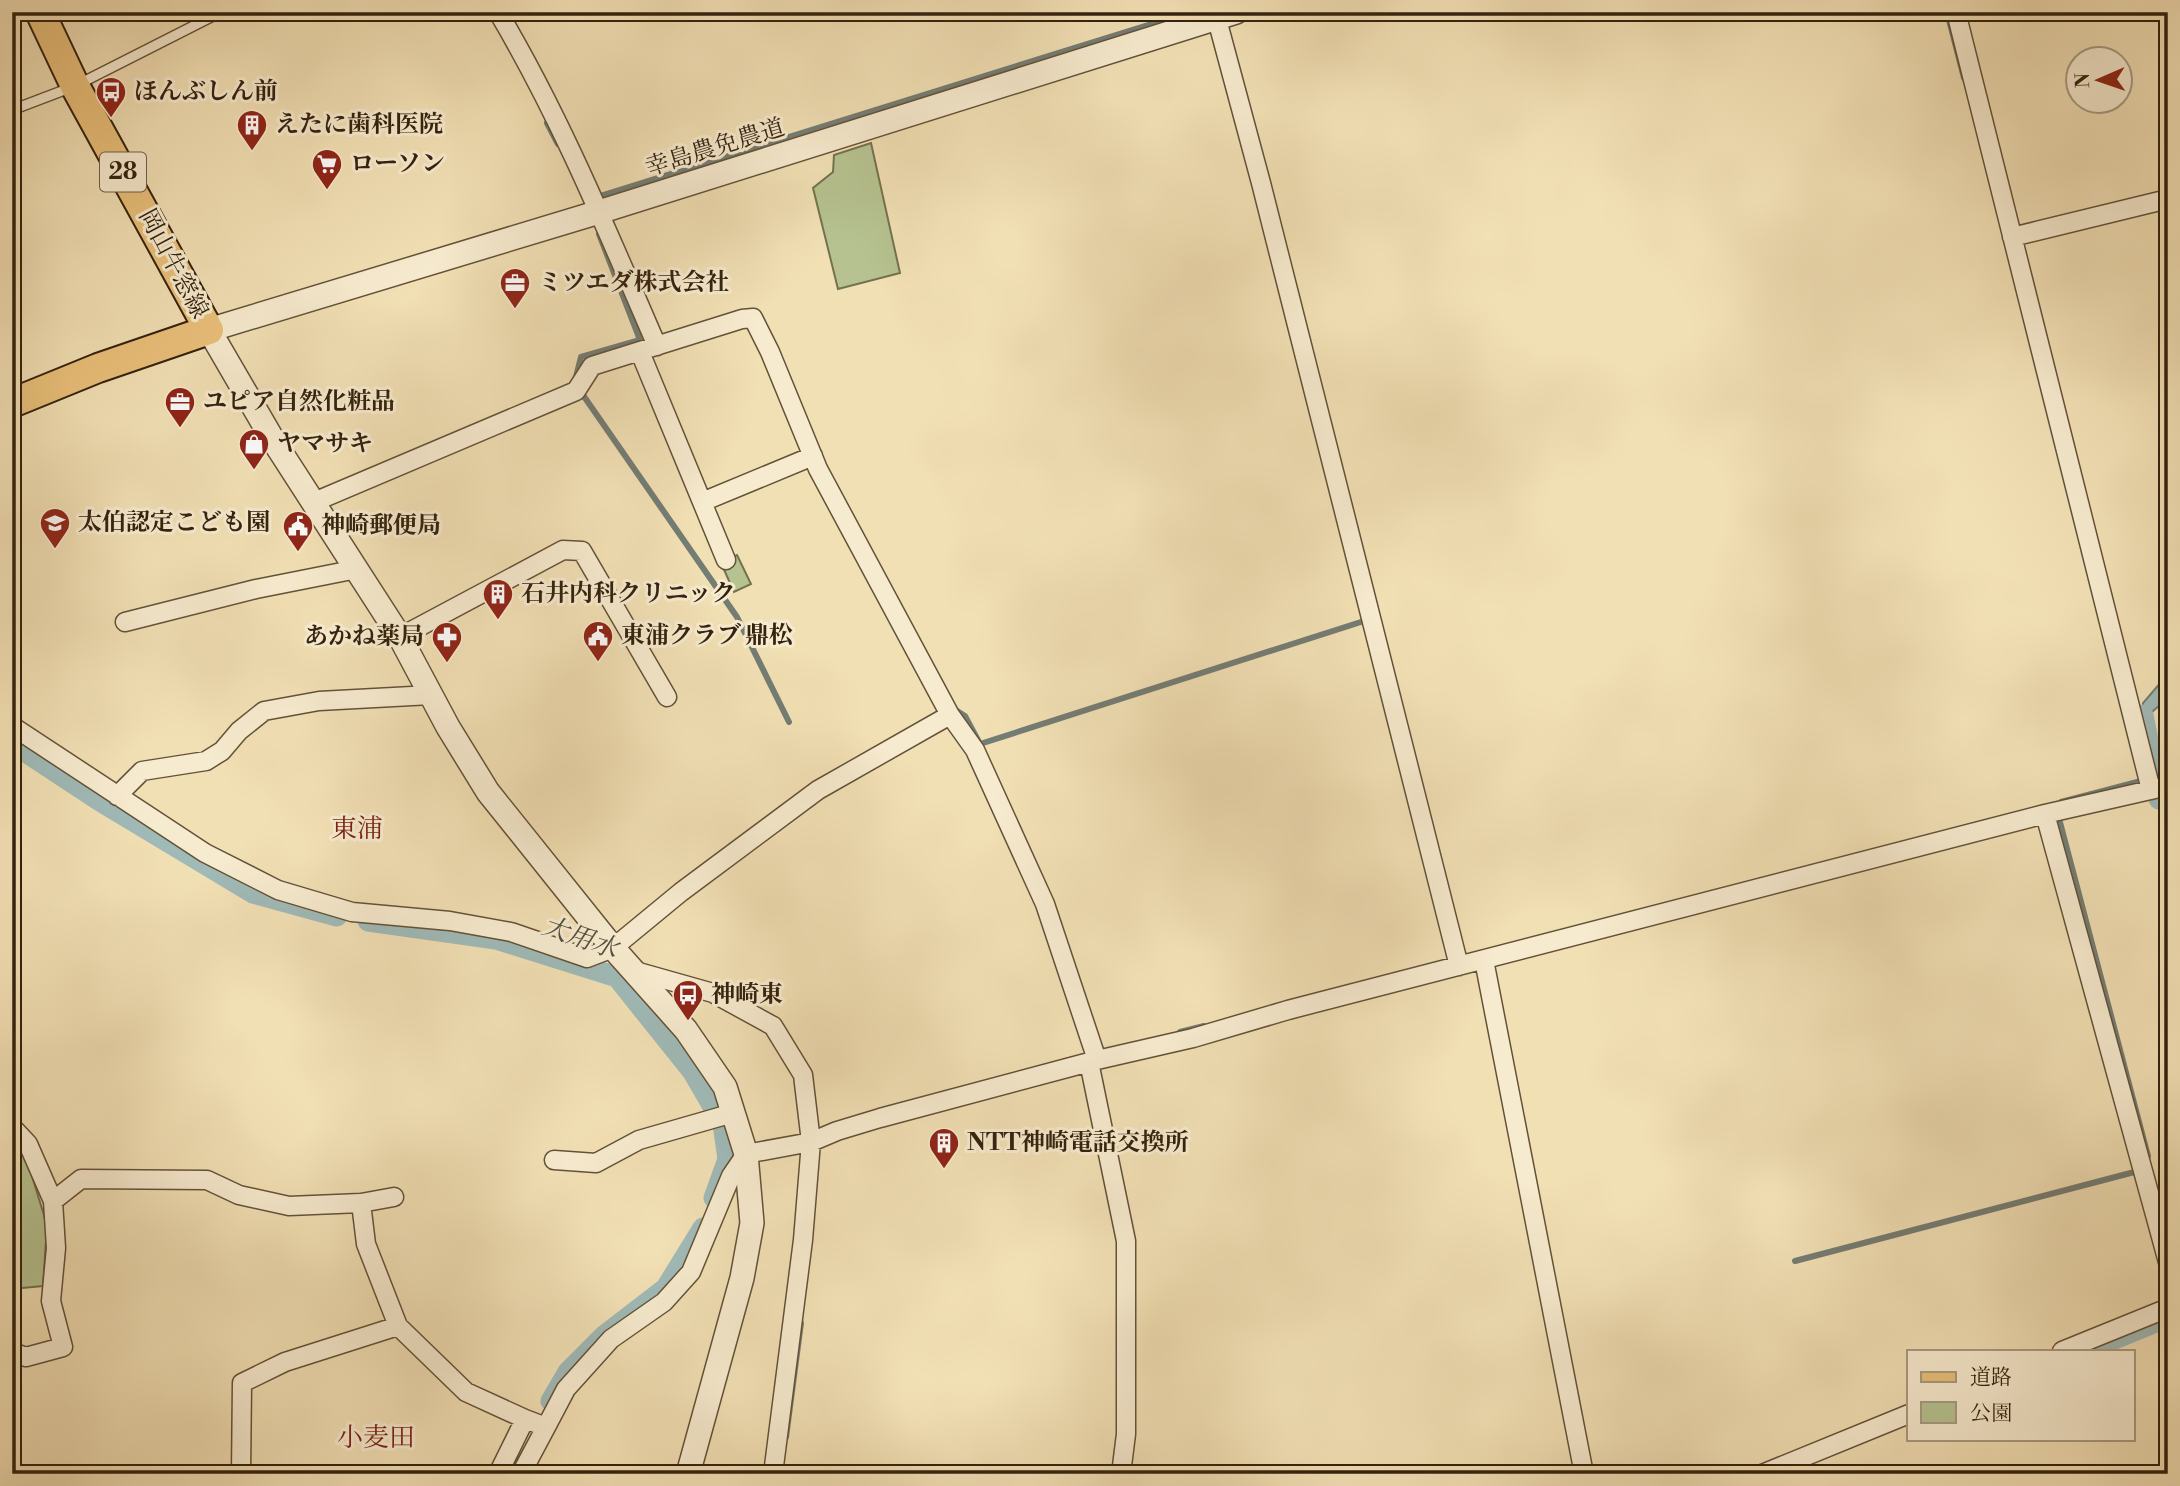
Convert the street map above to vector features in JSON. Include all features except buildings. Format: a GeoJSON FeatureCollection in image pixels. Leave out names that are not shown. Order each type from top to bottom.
{"type":"FeatureCollection","features":[{"type":"Feature","properties":{"kind":"main road","name":"岡山牛窓線"},"geometry":{"type":"LineString","coordinates":[[12,403],[98,368],[209,330],[75,86],[40,12]]}},
{"type":"Feature","properties":{"kind":"street"},"geometry":{"type":"LineString","coordinates":[[498,12],[599,212],[657,346]]}},
{"type":"Feature","properties":{"kind":"street"},"geometry":{"type":"LineString","coordinates":[[498,1474],[536,1423],[611,1339],[664,1302],[691,1272],[731,1176],[746,1154],[811,1142],[880,1118],[1094,1057],[1193,1038],[1457,961],[1484,960],[2045,814],[2154,783],[1956,12]]}},
{"type":"Feature","properties":{"kind":"street"},"geometry":{"type":"LineString","coordinates":[[1222,14],[1261,183],[1457,961]]}},
{"type":"Feature","properties":{"kind":"street","name":"幸島農免農道"},"geometry":{"type":"LineString","coordinates":[[209,330],[599,212],[1222,14]]}},
{"type":"Feature","properties":{"kind":"street"},"geometry":{"type":"LineString","coordinates":[[2012,237],[2168,199]]}},
{"type":"Feature","properties":{"kind":"street"},"geometry":{"type":"LineString","coordinates":[[314,502],[576,391],[592,366],[742,319],[753,318],[813,456],[950,715],[975,750],[1045,904],[1094,1057],[1126,1241],[1126,1434],[1121,1474]]}},
{"type":"Feature","properties":{"kind":"street"},"geometry":{"type":"LineString","coordinates":[[209,330],[274,440],[400,637],[488,792],[613,948],[686,1030],[725,1087],[722,1116],[746,1154],[752,1223],[742,1278],[688,1474]]}},
{"type":"Feature","properties":{"kind":"street"},"geometry":{"type":"LineString","coordinates":[[640,352],[726,560]]}},
{"type":"Feature","properties":{"kind":"street"},"geometry":{"type":"LineString","coordinates":[[702,502],[813,456]]}},
{"type":"Feature","properties":{"kind":"street"},"geometry":{"type":"LineString","coordinates":[[400,637],[563,551],[582,551],[667,697]]}},
{"type":"Feature","properties":{"kind":"street"},"geometry":{"type":"LineString","coordinates":[[125,622],[256,589],[357,569]]}},
{"type":"Feature","properties":{"kind":"street"},"geometry":{"type":"LineString","coordinates":[[117,796],[142,771],[206,761],[222,751],[239,731],[264,711],[319,701],[431,695]]}},
{"type":"Feature","properties":{"kind":"street"},"geometry":{"type":"LineString","coordinates":[[12,726],[205,853],[278,890],[352,912],[450,921],[511,932],[587,958],[613,948],[681,892],[818,790],[950,715]]}},
{"type":"Feature","properties":{"kind":"street"},"geometry":{"type":"LineString","coordinates":[[2045,814],[2168,1262]]}},
{"type":"Feature","properties":{"kind":"street"},"geometry":{"type":"LineString","coordinates":[[1484,960],[1584,1474]]}},
{"type":"Feature","properties":{"kind":"street"},"geometry":{"type":"LineString","coordinates":[[635,971],[713,993],[773,1026],[803,1075],[811,1142],[803,1240],[773,1474]]}},
{"type":"Feature","properties":{"kind":"street"},"geometry":{"type":"LineString","coordinates":[[554,1160],[596,1163],[639,1140],[722,1116]]}},
{"type":"Feature","properties":{"kind":"street"},"geometry":{"type":"LineString","coordinates":[[12,1127],[28,1144],[53,1201],[57,1248],[51,1301],[63,1346],[26,1357],[12,1352]]}},
{"type":"Feature","properties":{"kind":"street"},"geometry":{"type":"LineString","coordinates":[[53,1201],[81,1179],[207,1180],[239,1195],[289,1206],[361,1203],[394,1197]]}},
{"type":"Feature","properties":{"kind":"street"},"geometry":{"type":"LineString","coordinates":[[361,1203],[366,1244],[398,1326],[466,1392],[536,1423]]}},
{"type":"Feature","properties":{"kind":"street"},"geometry":{"type":"LineString","coordinates":[[2064,1350],[2168,1308]]}},
{"type":"Feature","properties":{"kind":"street"},"geometry":{"type":"LineString","coordinates":[[240,1474],[242,1383],[285,1362],[398,1326]]}},
{"type":"Feature","properties":{"kind":"street"},"geometry":{"type":"LineString","coordinates":[[1762,1474],[1907,1415]]}},
{"type":"Feature","properties":{"kind":"street"},"geometry":{"type":"LineString","coordinates":[[522,1474],[536,1423]]}},
{"type":"Feature","properties":{"kind":"lane"},"geometry":{"type":"LineString","coordinates":[[12,110],[75,86],[203,15],[220,12]]}},
{"type":"Feature","properties":{"kind":"green space"},"geometry":{"type":"Polygon","coordinates":[[[871,143],[900,273],[838,289],[813,188],[833,172],[834,155],[871,143]]]}},
{"type":"Feature","properties":{"kind":"green space"},"geometry":{"type":"Polygon","coordinates":[[[737,555],[751,584],[734,592],[721,563],[737,555]]]}},
{"type":"Feature","properties":{"kind":"green space"},"geometry":{"type":"Polygon","coordinates":[[[12,1143],[24,1150],[47,1225],[43,1286],[12,1289],[12,1143]]]}},
{"type":"Feature","properties":{"kind":"water"},"geometry":{"type":"Polygon","coordinates":[[[2168,674],[2168,698],[2144,719],[2143,703],[2168,674]]]}},
{"type":"Feature","properties":{"kind":"waterway"},"geometry":{"type":"LineString","coordinates":[[600,196],[1190,12]]}},
{"type":"Feature","properties":{"kind":"waterway"},"geometry":{"type":"LineString","coordinates":[[1947,12],[1964,78]]}},
{"type":"Feature","properties":{"kind":"waterway"},"geometry":{"type":"LineString","coordinates":[[547,123],[558,144]]}},
{"type":"Feature","properties":{"kind":"waterway"},"geometry":{"type":"LineString","coordinates":[[576,377],[581,357],[640,340],[599,234]]}},
{"type":"Feature","properties":{"kind":"waterway"},"geometry":{"type":"LineString","coordinates":[[583,395],[737,617],[789,722]]}},
{"type":"Feature","properties":{"kind":"waterway"},"geometry":{"type":"LineString","coordinates":[[954,709],[965,716],[980,744],[1364,621]]}},
{"type":"Feature","properties":{"kind":"waterway"},"geometry":{"type":"LineString","coordinates":[[2143,715],[2155,775]]}},
{"type":"Feature","properties":{"kind":"waterway","name":"大用水"},"geometry":{"type":"LineString","coordinates":[[12,743],[100,801],[253,893],[337,916]]}},
{"type":"Feature","properties":{"kind":"waterway"},"geometry":{"type":"LineString","coordinates":[[2061,802],[2145,780]]}},
{"type":"Feature","properties":{"kind":"waterway"},"geometry":{"type":"LineString","coordinates":[[2159,796],[2159,799],[2168,796]]}},
{"type":"Feature","properties":{"kind":"waterway"},"geometry":{"type":"LineString","coordinates":[[2057,811],[2148,1156]]}},
{"type":"Feature","properties":{"kind":"waterway","name":"大用水"},"geometry":{"type":"LineString","coordinates":[[368,921],[496,939],[617,977],[693,1072],[723,1124],[728,1159],[714,1198]]}},
{"type":"Feature","properties":{"kind":"waterway"},"geometry":{"type":"LineString","coordinates":[[1180,1032],[1204,1026]]}},
{"type":"Feature","properties":{"kind":"waterway"},"geometry":{"type":"LineString","coordinates":[[1795,1261],[2142,1170]]}},
{"type":"Feature","properties":{"kind":"waterway","name":"大用水"},"geometry":{"type":"LineString","coordinates":[[551,1401],[568,1372],[605,1335],[666,1288],[703,1228]]}},
{"type":"Feature","properties":{"kind":"waterway"},"geometry":{"type":"LineString","coordinates":[[2087,1350],[2168,1317]]}},
{"type":"Feature","properties":{"kind":"waterway"},"geometry":{"type":"LineString","coordinates":[[786,1437],[801,1323]]}},
{"type":"Feature","properties":{"kind":"place","name":"ほんぶしん前"},"geometry":{"type":"Point","coordinates":[111,119]}},
{"type":"Feature","properties":{"kind":"place","name":"えたに歯科医院"},"geometry":{"type":"Point","coordinates":[252,152]}},
{"type":"Feature","properties":{"kind":"place","name":"ローソン"},"geometry":{"type":"Point","coordinates":[327,191]}},
{"type":"Feature","properties":{"kind":"place","name":"ミツエダ株式会社"},"geometry":{"type":"Point","coordinates":[515,310]}},
{"type":"Feature","properties":{"kind":"place","name":"ユピア自然化粧品"},"geometry":{"type":"Point","coordinates":[180,429]}},
{"type":"Feature","properties":{"kind":"place","name":"ヤマサキ"},"geometry":{"type":"Point","coordinates":[254,471]}},
{"type":"Feature","properties":{"kind":"place","name":"太伯認定こども園"},"geometry":{"type":"Point","coordinates":[55,550]}},
{"type":"Feature","properties":{"kind":"place","name":"神崎郵便局"},"geometry":{"type":"Point","coordinates":[298,553]}},
{"type":"Feature","properties":{"kind":"place","name":"石井内科クリニック"},"geometry":{"type":"Point","coordinates":[498,621]}},
{"type":"Feature","properties":{"kind":"place","name":"東浦クラブ 鼎松"},"geometry":{"type":"Point","coordinates":[598,663]}},
{"type":"Feature","properties":{"kind":"place","name":"あかね薬局"},"geometry":{"type":"Point","coordinates":[447,664]}},
{"type":"Feature","properties":{"kind":"place","name":"神崎東"},"geometry":{"type":"Point","coordinates":[688,1022]}},
{"type":"Feature","properties":{"kind":"place","name":"NTT神崎電話交換所"},"geometry":{"type":"Point","coordinates":[944,1170]}},
{"type":"Feature","properties":{"kind":"district","name":"東浦"},"geometry":{"type":"Point","coordinates":[357,829]}},
{"type":"Feature","properties":{"kind":"district","name":"小麦田"},"geometry":{"type":"Point","coordinates":[376,1438]}}]}
